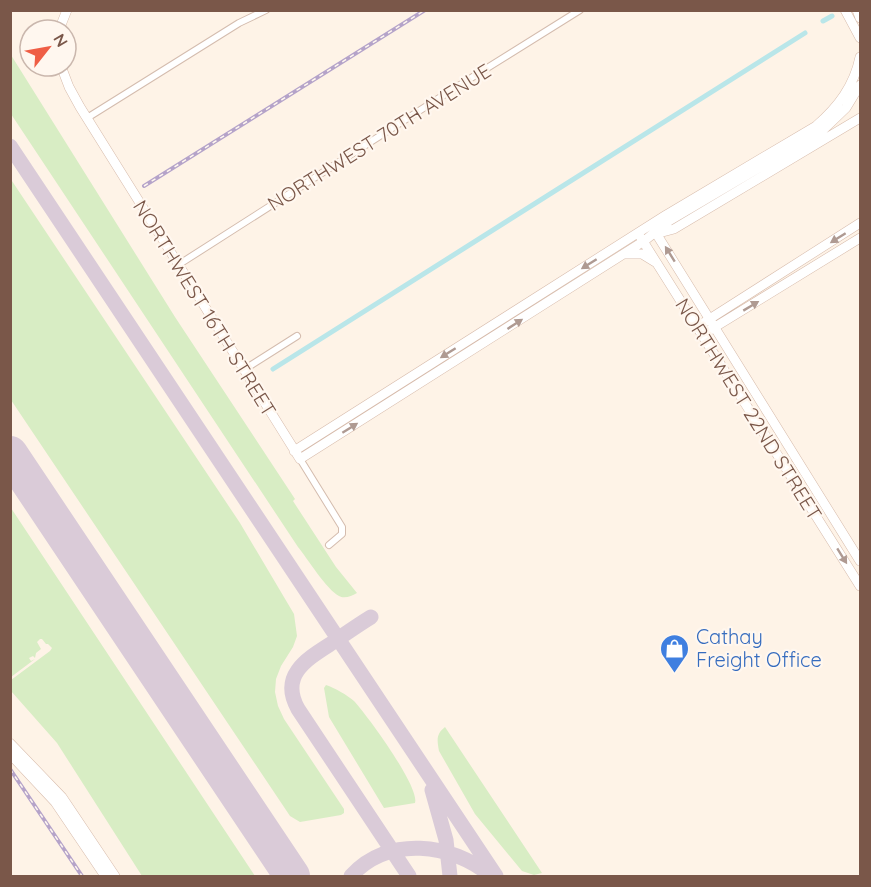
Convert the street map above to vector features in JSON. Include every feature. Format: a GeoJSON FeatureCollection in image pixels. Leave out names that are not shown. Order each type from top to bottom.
{"type":"FeatureCollection","features":[{"type":"Feature","properties":{"kind":"main road"},"geometry":{"type":"LineString","coordinates":[[845,10],[858,19]]}},
{"type":"Feature","properties":{"kind":"main road"},"geometry":{"type":"LineString","coordinates":[[858,10],[861,38]]}},
{"type":"Feature","properties":{"kind":"main road"},"geometry":{"type":"LineString","coordinates":[[297,455],[816,126],[831,114],[842,99],[852,83],[861,57]]}},
{"type":"Feature","properties":{"kind":"main road","name":"NORTHWEST 16TH STREET"},"geometry":{"type":"LineString","coordinates":[[66,78],[87,118],[297,455]]}},
{"type":"Feature","properties":{"kind":"main road"},"geometry":{"type":"LineString","coordinates":[[654,229],[816,135],[846,108],[861,85]]}},
{"type":"Feature","properties":{"kind":"main road"},"geometry":{"type":"LineString","coordinates":[[654,229],[674,229],[861,118]]}},
{"type":"Feature","properties":{"kind":"main road"},"geometry":{"type":"LineString","coordinates":[[699,331],[710,318],[861,224]]}},
{"type":"Feature","properties":{"kind":"main road","name":"NORTHWEST 22ND STREET"},"geometry":{"type":"LineString","coordinates":[[654,229],[861,561]]}},
{"type":"Feature","properties":{"kind":"main road"},"geometry":{"type":"LineString","coordinates":[[297,455],[624,254],[641,237]]}},
{"type":"Feature","properties":{"kind":"main road","name":"NORTHWEST 22ND STREET"},"geometry":{"type":"LineString","coordinates":[[641,237],[861,586]]}},
{"type":"Feature","properties":{"kind":"main road"},"geometry":{"type":"LineString","coordinates":[[699,331],[716,327],[861,238]]}},
{"type":"Feature","properties":{"kind":"main road"},"geometry":{"type":"LineString","coordinates":[[624,254],[642,254],[658,265]]}},
{"type":"Feature","properties":{"kind":"main road"},"geometry":{"type":"LineString","coordinates":[[10,743],[62,797],[115,876]]}},
{"type":"Feature","properties":{"kind":"main road"},"geometry":{"type":"LineString","coordinates":[[10,754],[55,802],[105,876]]}},
{"type":"Feature","properties":{"kind":"street"},"geometry":{"type":"LineString","coordinates":[[87,118],[239,22],[266,10]]}},
{"type":"Feature","properties":{"kind":"street","name":"NORTHWEST 70TH AVENUE"},"geometry":{"type":"LineString","coordinates":[[178,265],[580,10]]}},
{"type":"Feature","properties":{"kind":"street"},"geometry":{"type":"LineString","coordinates":[[245,369],[297,336]]}},
{"type":"Feature","properties":{"kind":"street","name":"NORTHWEST 16TH STREET"},"geometry":{"type":"LineString","coordinates":[[297,455],[342,527],[342,534],[329,544]]}},
{"type":"Feature","properties":{"kind":"green space"},"geometry":{"type":"Polygon","coordinates":[[[11,55],[18,66],[18,78],[25,78],[175,317],[295,499],[293,501],[336,567],[357,593],[343,597],[334,593],[298,547],[11,114],[11,55]]]}},
{"type":"Feature","properties":{"kind":"green space"},"geometry":{"type":"Polygon","coordinates":[[[10,178],[240,523],[294,614],[297,636],[276,679],[275,692],[278,706],[284,719],[344,809],[341,815],[300,822],[290,816],[11,400],[10,178]]]}},
{"type":"Feature","properties":{"kind":"green space"},"geometry":{"type":"Polygon","coordinates":[[[11,508],[255,876],[142,876],[57,743],[11,691],[11,680],[52,648],[40,639],[37,642],[41,649],[36,653],[35,658],[33,656],[29,658],[31,661],[35,659],[11,677],[11,508]]]}},
{"type":"Feature","properties":{"kind":"green space"},"geometry":{"type":"Polygon","coordinates":[[[326,685],[354,701],[370,721],[401,767],[409,782],[415,803],[384,808],[329,717],[324,688],[326,685]]]}},
{"type":"Feature","properties":{"kind":"green space"},"geometry":{"type":"Polygon","coordinates":[[[445,727],[542,873],[534,875],[522,871],[475,814],[439,751],[438,738],[445,727]]]}},
{"type":"Feature","properties":{"kind":"waterway"},"geometry":{"type":"LineString","coordinates":[[823,21],[832,16]]}},
{"type":"Feature","properties":{"kind":"waterway"},"geometry":{"type":"LineString","coordinates":[[273,369],[805,33]]}},
{"type":"Feature","properties":{"kind":"taxiway"},"geometry":{"type":"LineString","coordinates":[[10,146],[496,876]]}},
{"type":"Feature","properties":{"kind":"taxiway"},"geometry":{"type":"LineString","coordinates":[[371,617],[305,662],[294,677],[293,697],[298,709],[409,876]]}},
{"type":"Feature","properties":{"kind":"taxiway"},"geometry":{"type":"LineString","coordinates":[[432,790],[446,840],[450,876]]}},
{"type":"Feature","properties":{"kind":"taxiway"},"geometry":{"type":"LineString","coordinates":[[351,876],[366,863],[383,854],[401,849],[420,848],[458,856],[491,876]]}},
{"type":"Feature","properties":{"kind":"runway"},"geometry":{"type":"LineString","coordinates":[[10,454],[292,876]]}},
{"type":"Feature","properties":{"kind":"railway"},"geometry":{"type":"LineString","coordinates":[[144,186],[425,10]]}},
{"type":"Feature","properties":{"kind":"railway"},"geometry":{"type":"LineString","coordinates":[[10,769],[82,876]]}},
{"type":"Feature","properties":{"kind":"place","name":"Cathay Freight Office"},"geometry":{"type":"Point","coordinates":[675,674]}}]}
